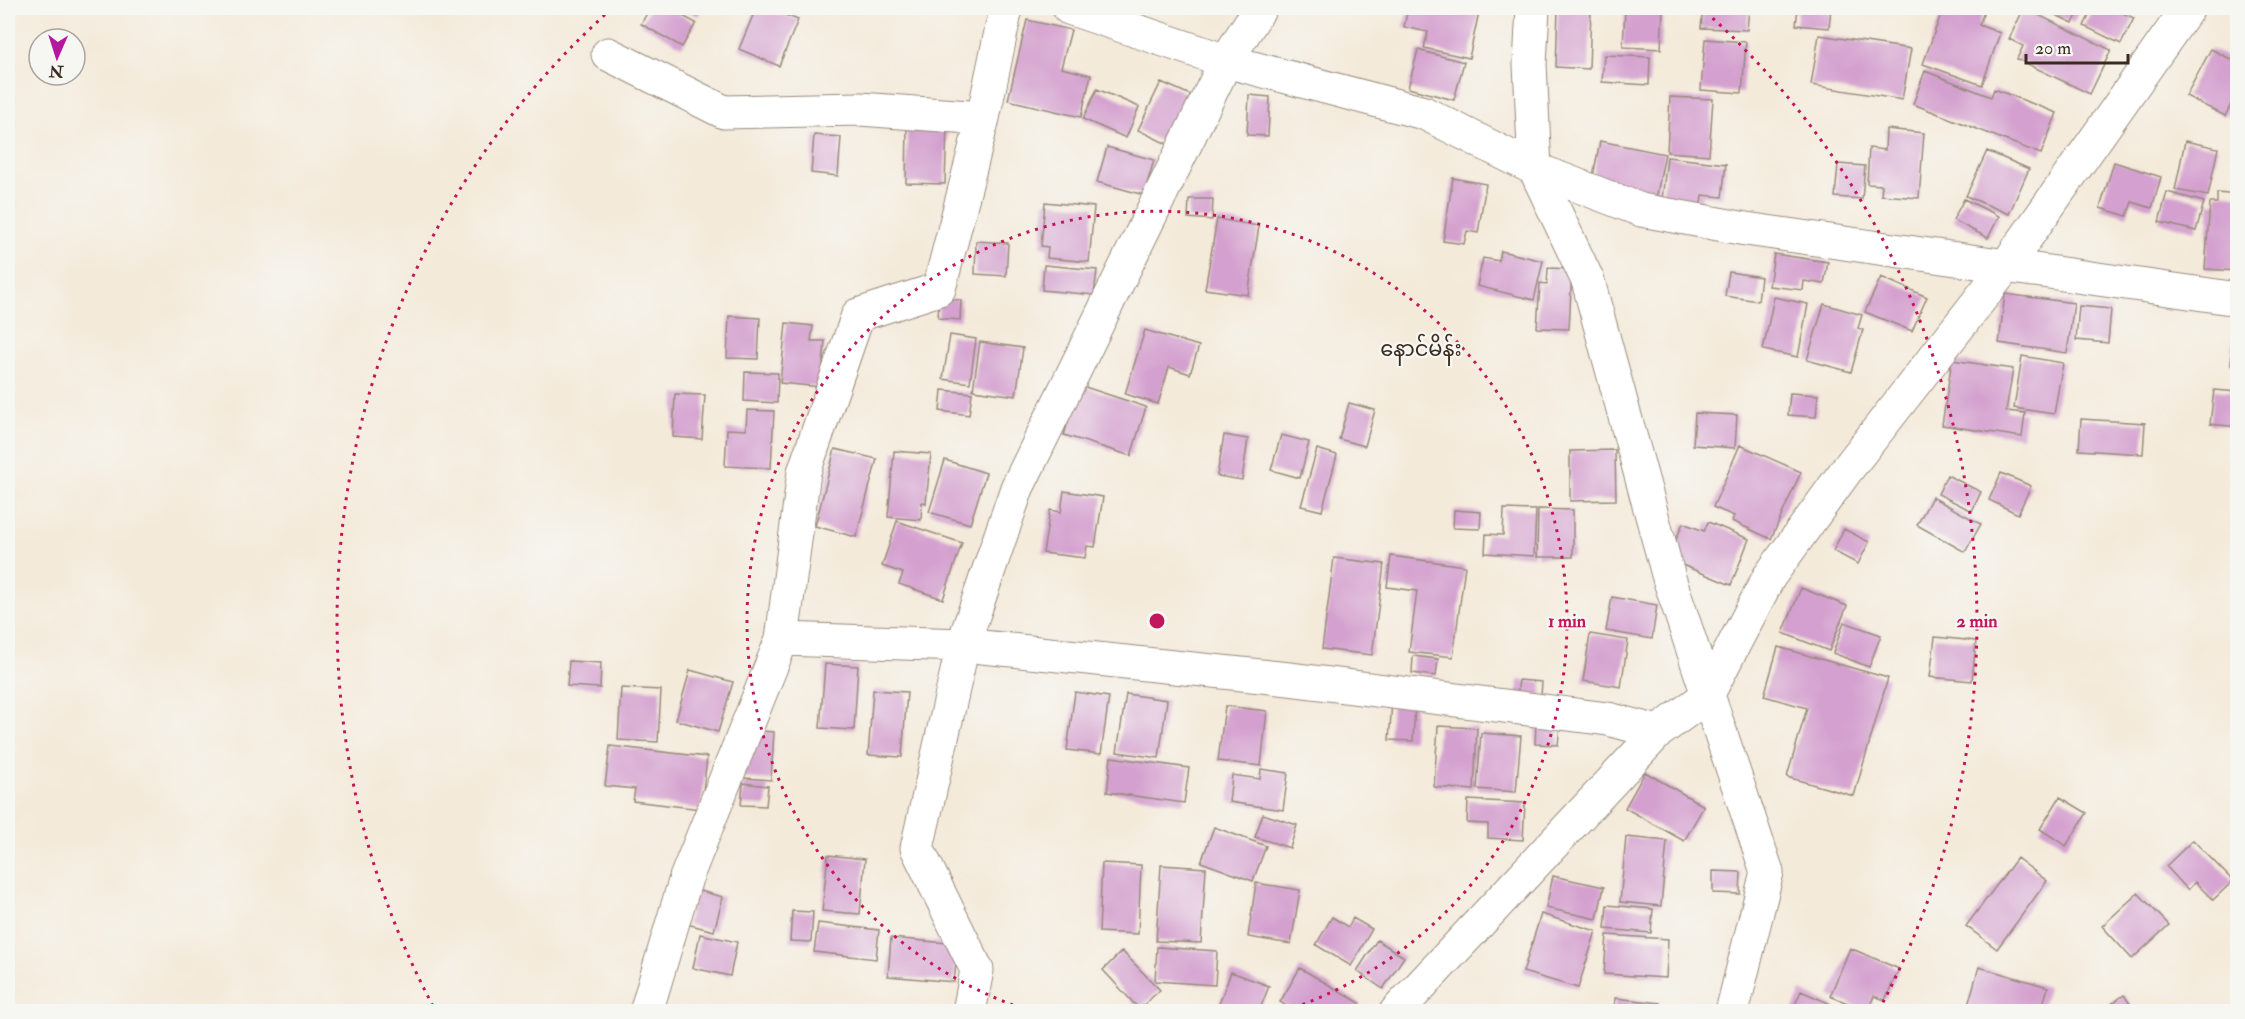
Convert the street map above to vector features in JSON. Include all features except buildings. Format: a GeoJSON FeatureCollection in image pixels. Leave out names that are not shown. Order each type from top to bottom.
{"type":"FeatureCollection","features":[{"type":"Feature","properties":{"kind":"street"},"geometry":{"type":"LineString","coordinates":[[646,1011],[686,878],[782,639],[804,472],[858,315],[939,289],[983,118],[1006,8]]}},
{"type":"Feature","properties":{"kind":"street"},"geometry":{"type":"LineString","coordinates":[[1069,8],[1226,61],[1424,113],[1535,169],[1641,210],[1746,230],[2238,299]]}},
{"type":"Feature","properties":{"kind":"street"},"geometry":{"type":"LineString","coordinates":[[969,1011],[977,970],[917,848],[963,645],[1017,488],[1226,61],[1260,8]]}},
{"type":"Feature","properties":{"kind":"street"},"geometry":{"type":"LineString","coordinates":[[1533,8],[1530,64],[1535,169],[1588,281],[1670,578],[1707,696],[1767,872],[1732,1011]]}},
{"type":"Feature","properties":{"kind":"street"},"geometry":{"type":"LineString","coordinates":[[1396,1011],[1658,732],[1707,696],[1768,577],[1845,472],[2006,266],[2188,8]]}},
{"type":"Feature","properties":{"kind":"street"},"geometry":{"type":"LineString","coordinates":[[608,54],[724,112],[860,109],[983,118]]}},
{"type":"Feature","properties":{"kind":"street"},"geometry":{"type":"LineString","coordinates":[[782,639],[963,645],[1289,679],[1608,719],[1658,732]]}},
{"type":"Feature","properties":{"kind":"district","name":"နောင်မိန်း"},"geometry":{"type":"Point","coordinates":[1421,349]}}]}
